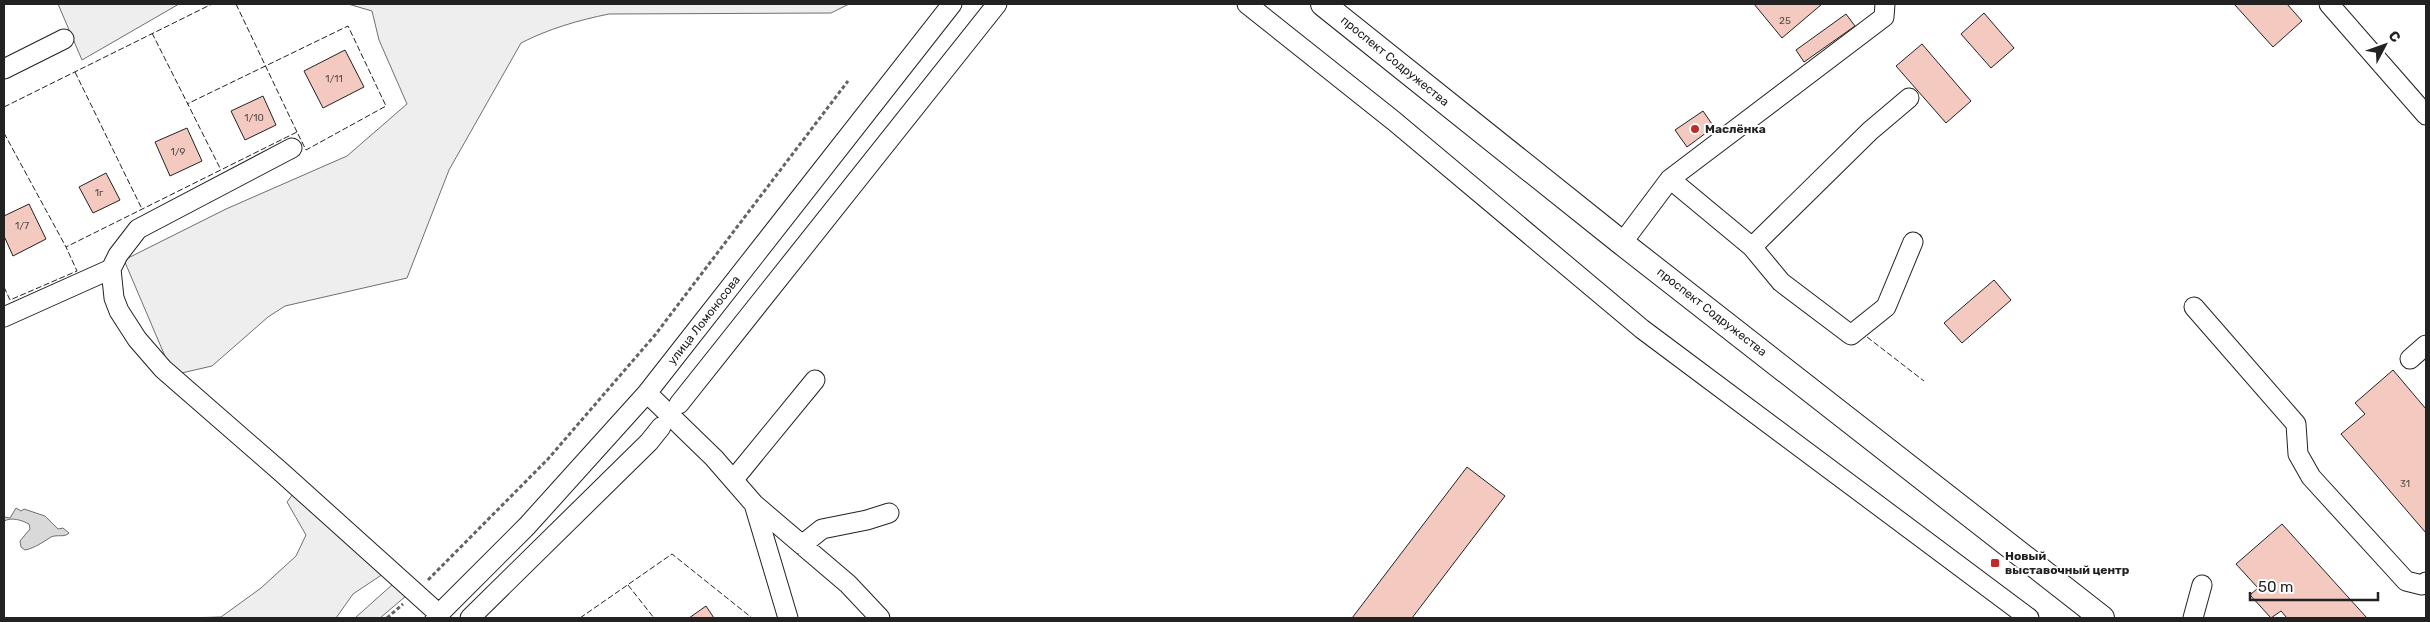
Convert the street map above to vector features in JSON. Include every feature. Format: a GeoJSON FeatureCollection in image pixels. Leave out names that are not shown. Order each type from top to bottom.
{"type":"FeatureCollection","features":[{"type":"Feature","properties":{"kind":"main road","name":"проспект Содружества"},"geometry":{"type":"LineString","coordinates":[[1323,4],[1622,243],[2102,618]]}},
{"type":"Feature","properties":{"kind":"street","name":"улица Ломоносова"},"geometry":{"type":"LineString","coordinates":[[437,616],[552,499],[647,393],[952,4]]}},
{"type":"Feature","properties":{"kind":"street"},"geometry":{"type":"LineString","coordinates":[[679,404],[997,4]]}},
{"type":"Feature","properties":{"kind":"street"},"geometry":{"type":"LineString","coordinates":[[1247,4],[1394,120],[1642,329],[2029,618]]}},
{"type":"Feature","properties":{"kind":"street"},"geometry":{"type":"LineString","coordinates":[[1622,243],[1670,179],[1884,17],[1885,4]]}},
{"type":"Feature","properties":{"kind":"street"},"geometry":{"type":"LineString","coordinates":[[2329,4],[2426,115]]}},
{"type":"Feature","properties":{"kind":"street"},"geometry":{"type":"LineString","coordinates":[[4,69],[64,39]]}},
{"type":"Feature","properties":{"kind":"street"},"geometry":{"type":"LineString","coordinates":[[1752,247],[1870,131],[1908,98]]}},
{"type":"Feature","properties":{"kind":"street"},"geometry":{"type":"LineString","coordinates":[[292,148],[138,229],[126,243],[111,269],[113,290],[119,310],[147,353],[182,387],[416,592],[437,616]]}},
{"type":"Feature","properties":{"kind":"street"},"geometry":{"type":"LineString","coordinates":[[1670,179],[1752,247],[1780,282],[1851,335],[1886,307],[1913,242]]}},
{"type":"Feature","properties":{"kind":"street"},"geometry":{"type":"LineString","coordinates":[[4,317],[111,269]]}},
{"type":"Feature","properties":{"kind":"street"},"geometry":{"type":"LineString","coordinates":[[2194,307],[2296,424],[2298,454],[2311,478],[2406,582],[2422,585],[2426,582]]}},
{"type":"Feature","properties":{"kind":"street"},"geometry":{"type":"LineString","coordinates":[[2410,359],[2426,345]]}},
{"type":"Feature","properties":{"kind":"street"},"geometry":{"type":"LineString","coordinates":[[734,479],[815,380]]}},
{"type":"Feature","properties":{"kind":"street"},"geometry":{"type":"LineString","coordinates":[[647,393],[734,479],[754,504],[848,584],[880,618]]}},
{"type":"Feature","properties":{"kind":"street"},"geometry":{"type":"LineString","coordinates":[[470,618],[649,442],[662,426]]}},
{"type":"Feature","properties":{"kind":"street"},"geometry":{"type":"LineString","coordinates":[[754,504],[789,618]]}},
{"type":"Feature","properties":{"kind":"street"},"geometry":{"type":"LineString","coordinates":[[802,545],[822,529],[868,520],[888,513]]}},
{"type":"Feature","properties":{"kind":"street"},"geometry":{"type":"LineString","coordinates":[[2193,618],[2202,585]]}},
{"type":"Feature","properties":{"kind":"path"},"geometry":{"type":"LineString","coordinates":[[387,618],[416,592],[548,459],[655,335],[848,81]]}},
{"type":"Feature","properties":{"kind":"shaded area"},"geometry":{"type":"Polygon","coordinates":[[[58,4],[179,4],[82,60],[58,4]]]}},
{"type":"Feature","properties":{"kind":"shaded area"},"geometry":{"type":"Polygon","coordinates":[[[348,4],[849,4],[831,13],[609,14],[542,33],[521,43],[449,170],[407,278],[285,306],[268,317],[212,366],[173,375],[124,260],[226,209],[347,156],[407,104],[379,40],[372,11],[348,4]]]}},
{"type":"Feature","properties":{"kind":"shaded area"},"geometry":{"type":"Polygon","coordinates":[[[296,490],[386,572],[353,594],[336,618],[185,618],[221,617],[261,588],[296,556],[306,535],[287,502],[296,490]]]}},
{"type":"Feature","properties":{"kind":"shaded area"},"geometry":{"type":"Polygon","coordinates":[[[16,508],[21,511],[24,509],[45,516],[58,529],[63,528],[69,533],[51,537],[25,550],[21,547],[20,541],[30,529],[29,524],[10,519],[4,521],[4,517],[10,518],[16,508]]]}},
{"type":"Feature","properties":{"kind":"shaded area"},"geometry":{"type":"Polygon","coordinates":[[[393,584],[406,596],[380,618],[355,618],[393,584]]]}},
{"type":"Feature","properties":{"kind":"building"},"geometry":{"type":"Polygon","coordinates":[[[1754,4],[1822,4],[1782,38],[1754,4]]]}},
{"type":"Feature","properties":{"kind":"building"},"geometry":{"type":"Polygon","coordinates":[[[2234,4],[2287,4],[2302,21],[2273,47],[2234,4]]]}},
{"type":"Feature","properties":{"kind":"building"},"geometry":{"type":"Polygon","coordinates":[[[1984,13],[2014,48],[1991,68],[1961,34],[1984,13]]]}},
{"type":"Feature","properties":{"kind":"building"},"geometry":{"type":"Polygon","coordinates":[[[1846,14],[1855,26],[1804,62],[1796,50],[1846,14]]]}},
{"type":"Feature","properties":{"kind":"building"},"geometry":{"type":"Polygon","coordinates":[[[1922,44],[1971,101],[1946,123],[1896,66],[1922,44]]]}},
{"type":"Feature","properties":{"kind":"building"},"geometry":{"type":"Polygon","coordinates":[[[345,50],[364,87],[323,108],[304,71],[345,50]]]}},
{"type":"Feature","properties":{"kind":"building"},"geometry":{"type":"Polygon","coordinates":[[[263,96],[276,125],[245,140],[231,111],[263,96]]]}},
{"type":"Feature","properties":{"kind":"building"},"geometry":{"type":"Polygon","coordinates":[[[1703,111],[1714,127],[1687,147],[1675,130],[1703,111]]]}},
{"type":"Feature","properties":{"kind":"building"},"geometry":{"type":"Polygon","coordinates":[[[187,128],[202,161],[170,176],[155,142],[187,128]]]}},
{"type":"Feature","properties":{"kind":"building"},"geometry":{"type":"Polygon","coordinates":[[[106,173],[120,200],[93,213],[79,187],[106,173]]]}},
{"type":"Feature","properties":{"kind":"building"},"geometry":{"type":"Polygon","coordinates":[[[29,204],[46,239],[13,256],[4,236],[4,216],[29,204]]]}},
{"type":"Feature","properties":{"kind":"building"},"geometry":{"type":"Polygon","coordinates":[[[1994,280],[2011,300],[1962,343],[1944,323],[1994,280]]]}},
{"type":"Feature","properties":{"kind":"building"},"geometry":{"type":"Polygon","coordinates":[[[2393,370],[2426,409],[2426,533],[2341,434],[2365,414],[2355,403],[2393,370]]]}},
{"type":"Feature","properties":{"kind":"building"},"geometry":{"type":"Polygon","coordinates":[[[1467,467],[1505,496],[1412,618],[1352,618],[1467,467]]]}},
{"type":"Feature","properties":{"kind":"building"},"geometry":{"type":"Polygon","coordinates":[[[2282,524],[2367,618],[2287,618],[2281,611],[2271,618],[2250,595],[2258,588],[2236,564],[2282,524]]]}},
{"type":"Feature","properties":{"kind":"building"},"geometry":{"type":"Polygon","coordinates":[[[706,606],[714,618],[689,618],[706,606]]]}},
{"type":"Feature","properties":{"kind":"fence"},"geometry":{"type":"LineString","coordinates":[[4,107],[212,4]]}},
{"type":"Feature","properties":{"kind":"fence"},"geometry":{"type":"LineString","coordinates":[[236,4],[297,132]]}},
{"type":"Feature","properties":{"kind":"fence"},"geometry":{"type":"LineString","coordinates":[[4,287],[10,300],[77,271],[66,247],[297,132],[306,150],[386,106],[348,26],[187,104]]}},
{"type":"Feature","properties":{"kind":"fence"},"geometry":{"type":"LineString","coordinates":[[152,33],[221,170]]}},
{"type":"Feature","properties":{"kind":"fence"},"geometry":{"type":"LineString","coordinates":[[75,72],[142,209]]}},
{"type":"Feature","properties":{"kind":"fence"},"geometry":{"type":"LineString","coordinates":[[4,133],[66,247]]}},
{"type":"Feature","properties":{"kind":"fence"},"geometry":{"type":"LineString","coordinates":[[1867,337],[1924,381]]}},
{"type":"Feature","properties":{"kind":"fence"},"geometry":{"type":"LineString","coordinates":[[580,618],[672,554],[752,618]]}},
{"type":"Feature","properties":{"kind":"fence"},"geometry":{"type":"LineString","coordinates":[[628,585],[654,618]]}},
{"type":"Feature","properties":{"kind":"place","name":"Маслёнка"},"geometry":{"type":"Point","coordinates":[1695,129]}},
{"type":"Feature","properties":{"kind":"place","name":"Новый выставочный центр"},"geometry":{"type":"Point","coordinates":[1995,563]}}]}
